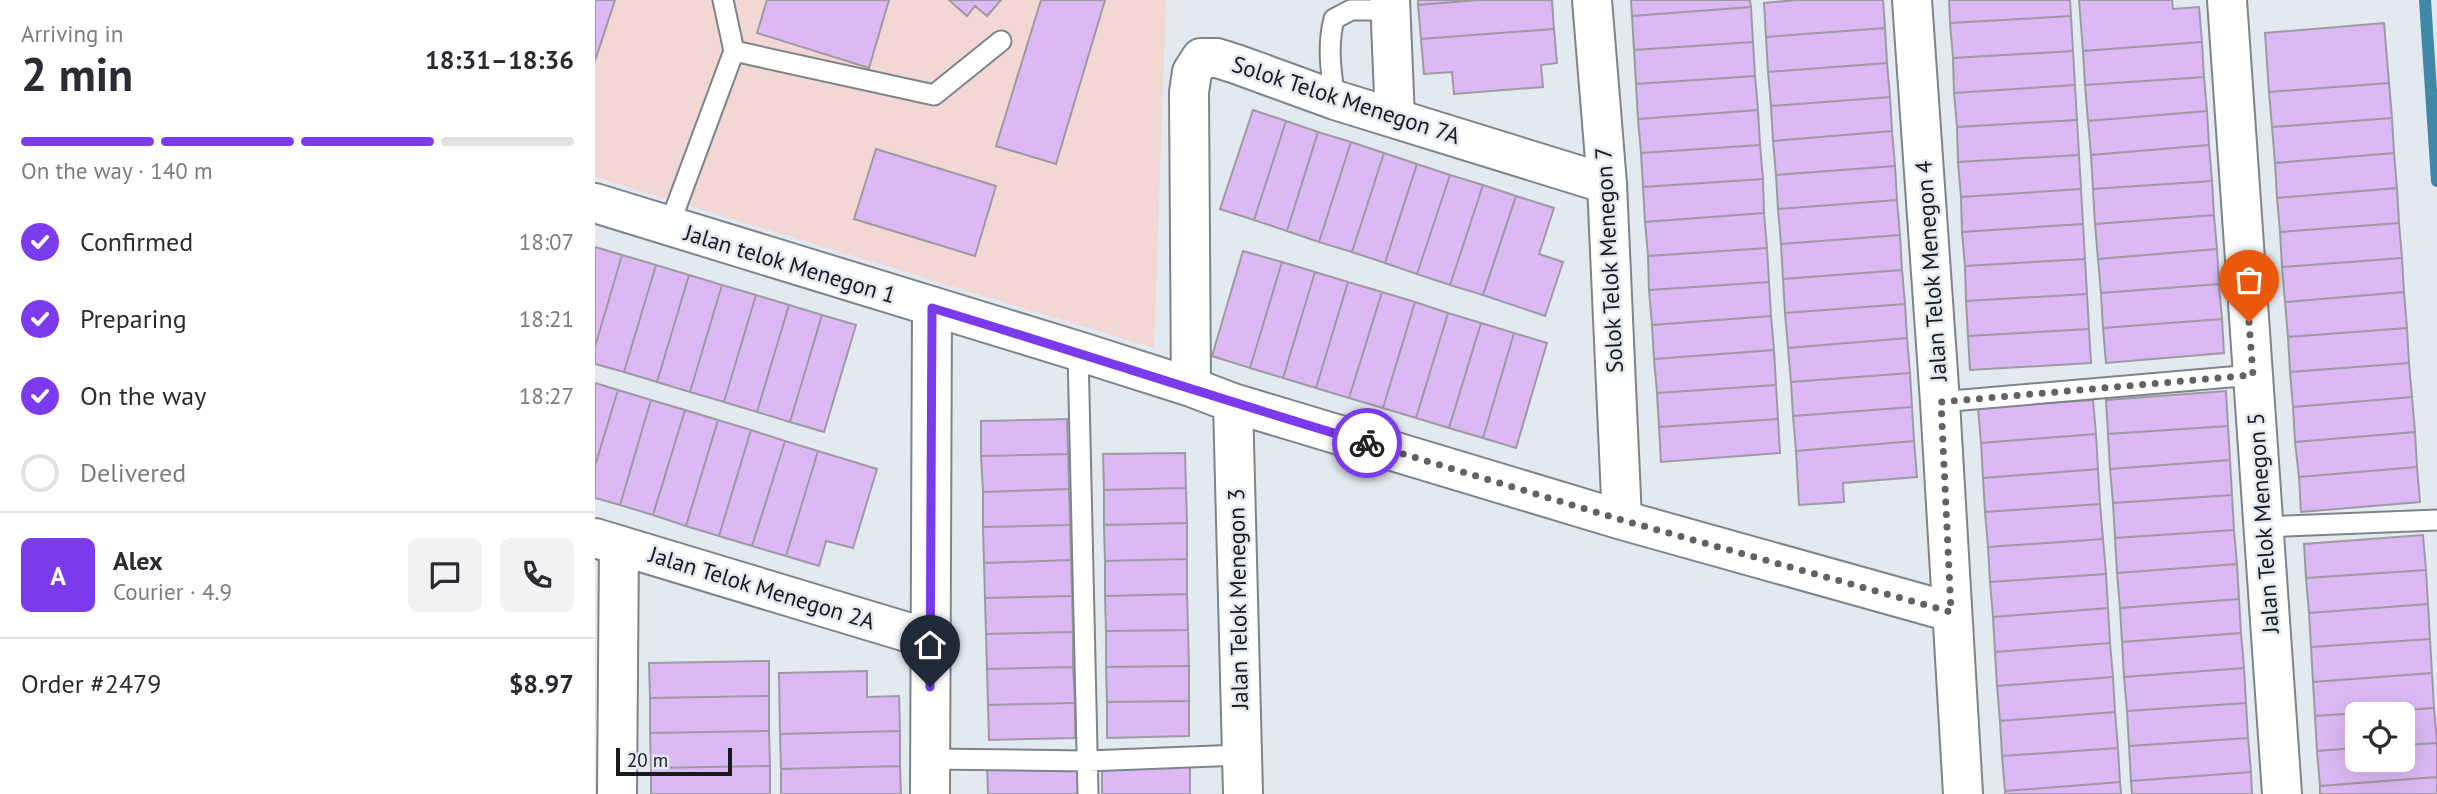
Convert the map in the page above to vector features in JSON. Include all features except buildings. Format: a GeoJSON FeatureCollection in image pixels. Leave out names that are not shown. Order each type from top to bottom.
{"type":"FeatureCollection","features":[{"type":"Feature","properties":{"kind":"street","name":"Solok Telok Menegon 7"},"geometry":{"type":"LineString","coordinates":[[1592,0],[1607,184],[1622,520]]}},
{"type":"Feature","properties":{"kind":"street","name":"Jalan Telok Menegon 4"},"geometry":{"type":"LineString","coordinates":[[1912,0],[1941,402],[1963,794]]}},
{"type":"Feature","properties":{"kind":"street","name":"Jalan Telok Menegon 5"},"geometry":{"type":"LineString","coordinates":[[2227,0],[2282,794]]}},
{"type":"Feature","properties":{"kind":"street"},"geometry":{"type":"LineString","coordinates":[[1390,5],[1395,118]]}},
{"type":"Feature","properties":{"kind":"street","name":"Solok Telok Menegon 7A"},"geometry":{"type":"LineString","coordinates":[[1191,387],[1189,92],[1192,72],[1201,58],[1217,58],[1335,100],[1607,184]]}},
{"type":"Feature","properties":{"kind":"street","name":"Jalan telok Menegon 1"},"geometry":{"type":"LineString","coordinates":[[595,203],[1078,351],[1233,403],[1622,520],[1951,612]]}},
{"type":"Feature","properties":{"kind":"street"},"geometry":{"type":"LineString","coordinates":[[930,776],[932,308]]}},
{"type":"Feature","properties":{"kind":"street","name":"Jalan Telok Menegon 3"},"geometry":{"type":"LineString","coordinates":[[1233,403],[1243,794]]}},
{"type":"Feature","properties":{"kind":"street"},"geometry":{"type":"LineString","coordinates":[[607,541],[617,794]]}},
{"type":"Feature","properties":{"kind":"street","name":"Jalan Telok Menegon 2A"},"geometry":{"type":"LineString","coordinates":[[607,541],[930,639]]}},
{"type":"Feature","properties":{"kind":"lane"},"geometry":{"type":"LineString","coordinates":[[669,226],[734,51],[723,0]]}},
{"type":"Feature","properties":{"kind":"lane"},"geometry":{"type":"LineString","coordinates":[[1335,100],[1330,69],[1330,37],[1334,19],[1350,10],[1390,5]]}},
{"type":"Feature","properties":{"kind":"lane"},"geometry":{"type":"LineString","coordinates":[[734,51],[934,95],[1001,41]]}},
{"type":"Feature","properties":{"kind":"lane"},"geometry":{"type":"LineString","coordinates":[[1078,351],[1088,794]]}},
{"type":"Feature","properties":{"kind":"lane"},"geometry":{"type":"LineString","coordinates":[[1941,402],[2253,375]]}},
{"type":"Feature","properties":{"kind":"lane"},"geometry":{"type":"LineString","coordinates":[[2264,527],[2437,520]]}},
{"type":"Feature","properties":{"kind":"lane"},"geometry":{"type":"LineString","coordinates":[[930,776],[1087,761],[1241,755]]}},
{"type":"Feature","properties":{"kind":"shaded area"},"geometry":{"type":"Polygon","coordinates":[[[595,0],[1166,0],[1154,348],[595,177],[595,0]]]}},
{"type":"Feature","properties":{"kind":"waterway"},"geometry":{"type":"LineString","coordinates":[[2425,0],[2437,181]]}},
{"type":"Feature","properties":{"kind":"way so far"},"geometry":{"type":"LineString","coordinates":[[1367,443],[1622,520],[1951,612],[1941,402],[2253,375],[2249,322]]}},
{"type":"Feature","properties":{"kind":"route"},"geometry":{"type":"LineString","coordinates":[[930,687],[932,308],[1078,351],[1233,403],[1367,443]]}}]}
